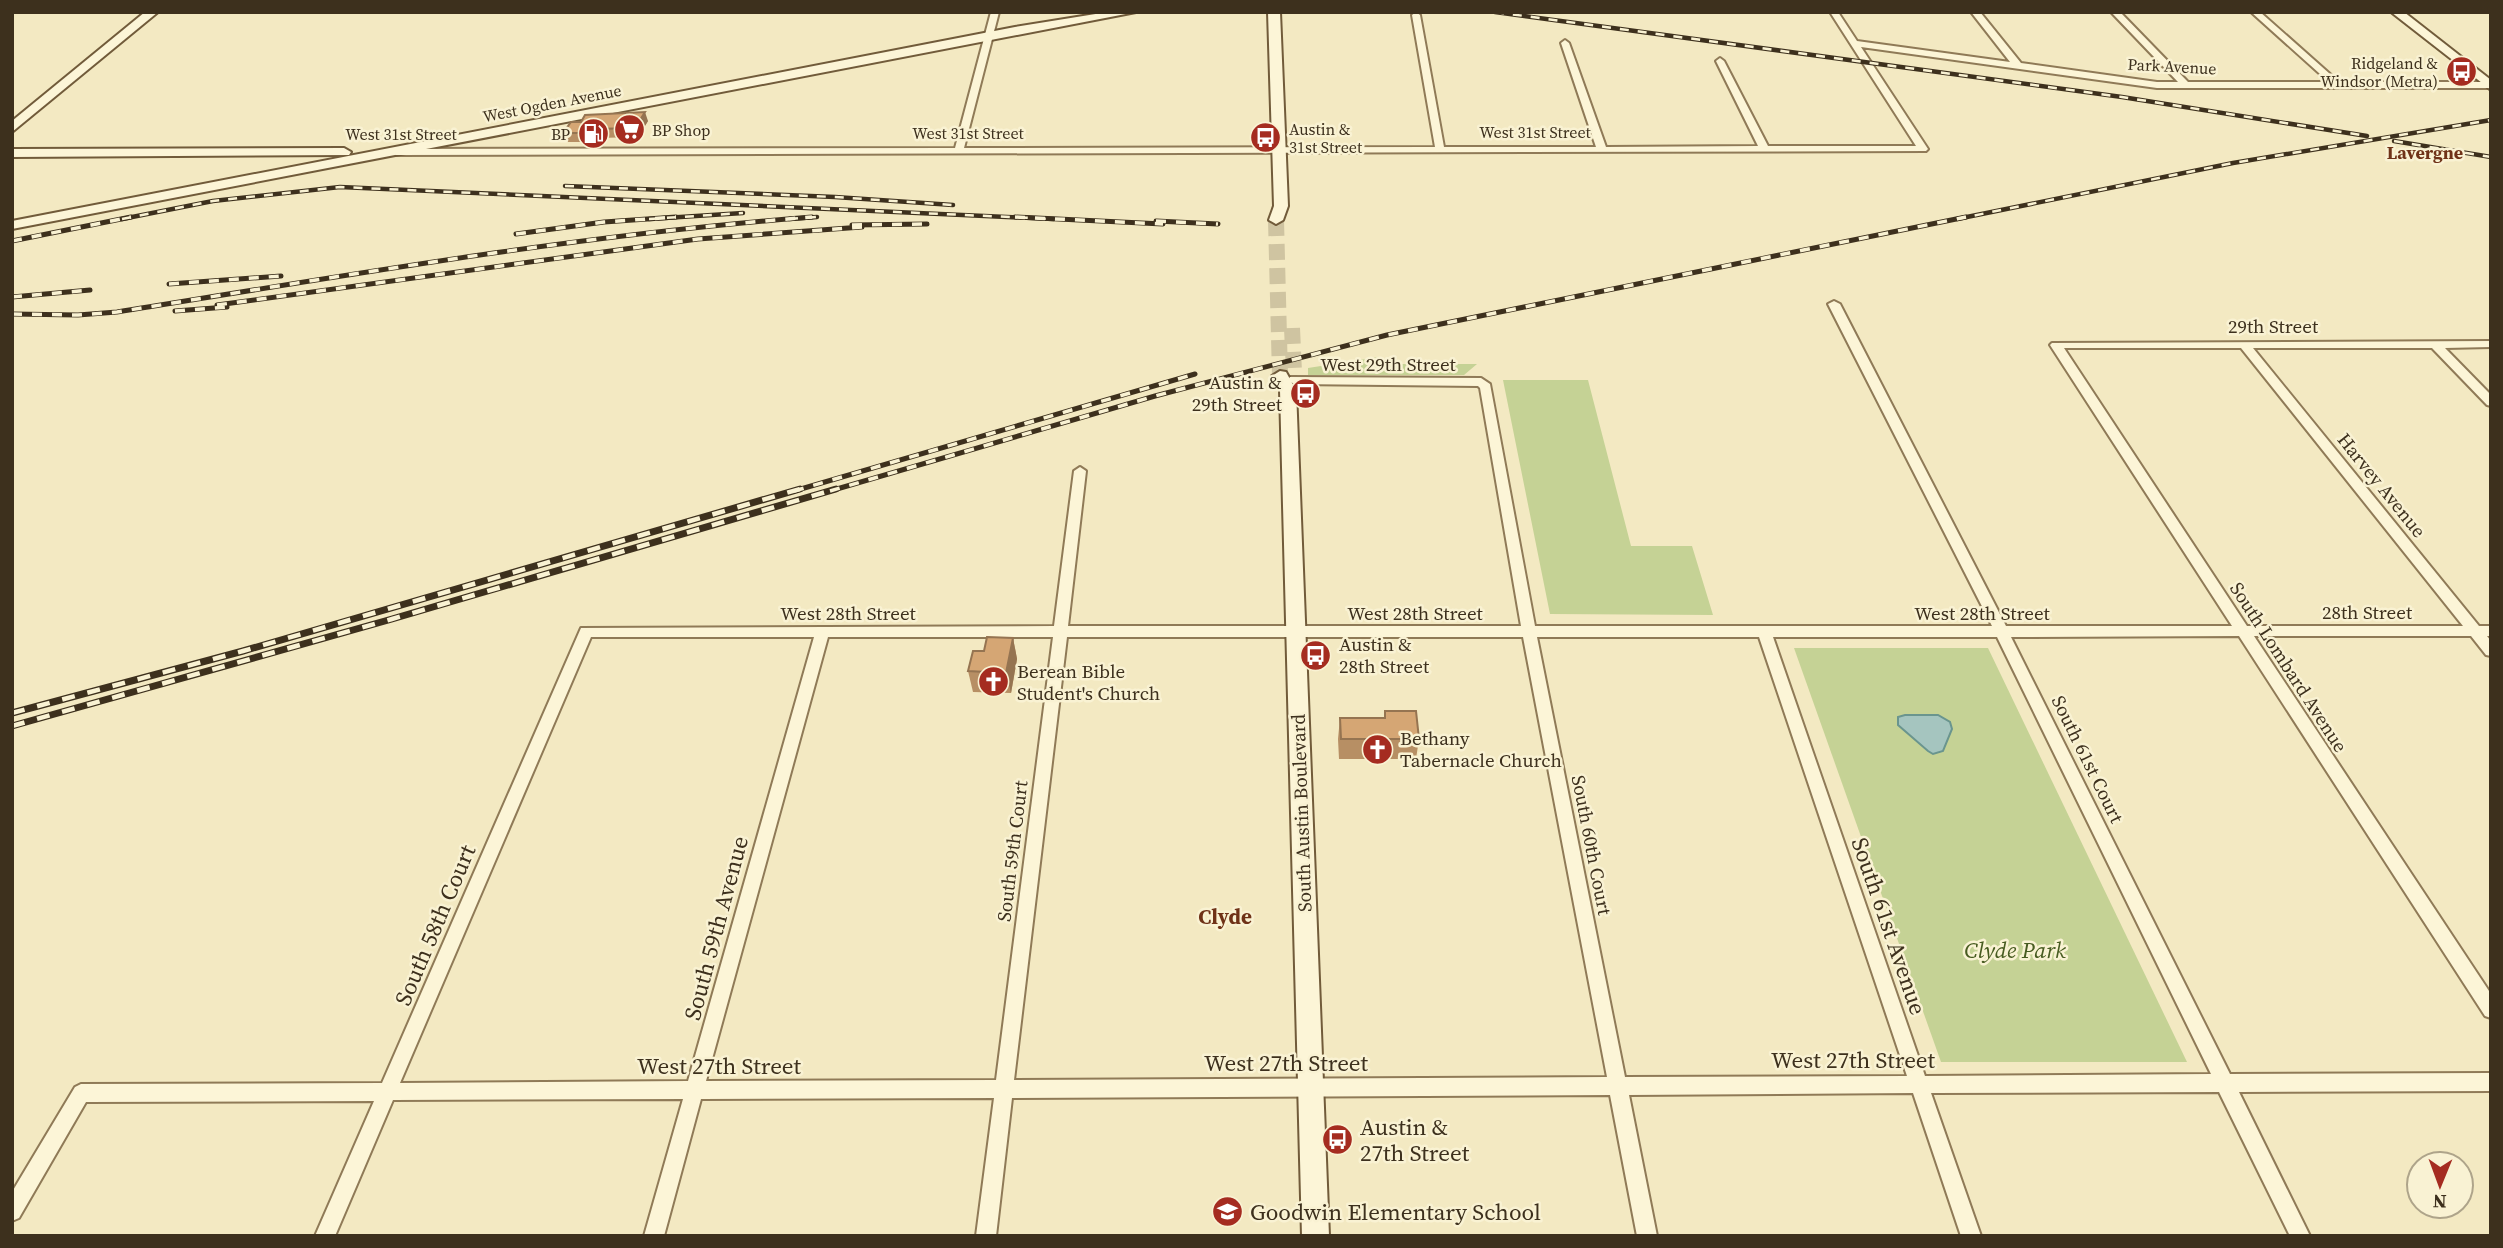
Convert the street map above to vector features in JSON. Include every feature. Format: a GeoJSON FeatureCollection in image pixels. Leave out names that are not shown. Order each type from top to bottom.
{"type":"FeatureCollection","features":[{"type":"Feature","properties":{"kind":"main road"},"geometry":{"type":"LineString","coordinates":[[12,128],[152,12]]}},
{"type":"Feature","properties":{"kind":"main road","name":"West Ogden Avenue"},"geometry":{"type":"LineString","coordinates":[[1015,31],[1094,12]]}},
{"type":"Feature","properties":{"kind":"main road","name":"West Ogden Avenue"},"geometry":{"type":"LineString","coordinates":[[12,225],[1015,31],[1130,12]]}},
{"type":"Feature","properties":{"kind":"main road"},"geometry":{"type":"LineString","coordinates":[[1274,12],[1281,216]]}},
{"type":"Feature","properties":{"kind":"main road"},"geometry":{"type":"LineString","coordinates":[[2397,12],[2488,82]]}},
{"type":"Feature","properties":{"kind":"main road","name":"West 31st Street"},"geometry":{"type":"LineString","coordinates":[[12,153],[391,152]]}},
{"type":"Feature","properties":{"kind":"main road","name":"South Austin Boulevard"},"geometry":{"type":"LineString","coordinates":[[1289,380],[1316,1236]]}},
{"type":"Feature","properties":{"kind":"street"},"geometry":{"type":"LineString","coordinates":[[959,150],[995,12]]}},
{"type":"Feature","properties":{"kind":"street"},"geometry":{"type":"LineString","coordinates":[[1834,12],[1854,43]]}},
{"type":"Feature","properties":{"kind":"street"},"geometry":{"type":"LineString","coordinates":[[1975,12],[2018,66]]}},
{"type":"Feature","properties":{"kind":"street"},"geometry":{"type":"LineString","coordinates":[[2115,12],[2186,85]]}},
{"type":"Feature","properties":{"kind":"street"},"geometry":{"type":"LineString","coordinates":[[2255,12],[2337,85]]}},
{"type":"Feature","properties":{"kind":"street"},"geometry":{"type":"LineString","coordinates":[[1416,15],[1440,150]]}},
{"type":"Feature","properties":{"kind":"street"},"geometry":{"type":"LineString","coordinates":[[1565,43],[1602,149]]}},
{"type":"Feature","properties":{"kind":"street","name":"West 31st Street"},"geometry":{"type":"LineString","coordinates":[[391,152],[1923,149],[1854,43]]}},
{"type":"Feature","properties":{"kind":"street","name":"Park Avenue"},"geometry":{"type":"LineString","coordinates":[[1854,43],[2157,85],[2488,82]]}},
{"type":"Feature","properties":{"kind":"street"},"geometry":{"type":"LineString","coordinates":[[1720,61],[1764,149]]}},
{"type":"Feature","properties":{"kind":"street","name":"South 61st Court"},"geometry":{"type":"LineString","coordinates":[[1834,304],[2002,632],[2300,1236]]}},
{"type":"Feature","properties":{"kind":"street","name":"Harvey Avenue"},"geometry":{"type":"LineString","coordinates":[[2244,344],[2491,651]]}},
{"type":"Feature","properties":{"kind":"street"},"geometry":{"type":"LineString","coordinates":[[2435,344],[2491,402]]}},
{"type":"Feature","properties":{"kind":"street","name":"29th Street"},"geometry":{"type":"LineString","coordinates":[[2056,345],[2491,344]]}},
{"type":"Feature","properties":{"kind":"street","name":"South Lombard Avenue"},"geometry":{"type":"LineString","coordinates":[[2056,345],[2491,1010]]}},
{"type":"Feature","properties":{"kind":"street","name":"West 29th Street"},"geometry":{"type":"LineString","coordinates":[[1289,380],[1481,382]]}},
{"type":"Feature","properties":{"kind":"street","name":"South 60th Court"},"geometry":{"type":"LineString","coordinates":[[1481,382],[1487,391],[1529,632],[1647,1236]]}},
{"type":"Feature","properties":{"kind":"street","name":"South 59th Court"},"geometry":{"type":"LineString","coordinates":[[986,1236],[1080,471]]}},
{"type":"Feature","properties":{"kind":"street","name":"28th Street"},"geometry":{"type":"LineString","coordinates":[[2244,632],[2491,631]]}},
{"type":"Feature","properties":{"kind":"street","name":"West 28th Street"},"geometry":{"type":"LineString","coordinates":[[586,632],[2244,632]]}},
{"type":"Feature","properties":{"kind":"street","name":"South 58th Court"},"geometry":{"type":"LineString","coordinates":[[325,1236],[586,632]]}},
{"type":"Feature","properties":{"kind":"street","name":"South 61st Avenue"},"geometry":{"type":"LineString","coordinates":[[1764,632],[1971,1236]]}},
{"type":"Feature","properties":{"kind":"street","name":"South 59th Avenue"},"geometry":{"type":"LineString","coordinates":[[654,1236],[822,633]]}},
{"type":"Feature","properties":{"kind":"street","name":"West 27th Street"},"geometry":{"type":"LineString","coordinates":[[12,1211],[81,1093],[2491,1082]]}},
{"type":"Feature","properties":{"kind":"green space"},"geometry":{"type":"Polygon","coordinates":[[[1379,357],[1380,364],[1477,364],[1464,375],[1308,375],[1308,368],[1379,357]]]}},
{"type":"Feature","properties":{"kind":"green space"},"geometry":{"type":"Polygon","coordinates":[[[1503,380],[1588,380],[1631,546],[1692,546],[1713,615],[1550,614],[1503,380]]]}},
{"type":"Feature","properties":{"kind":"green space","name":"Clyde Park"},"geometry":{"type":"Polygon","coordinates":[[[1794,648],[1988,648],[2187,1062],[1941,1062],[1794,648]]]}},
{"type":"Feature","properties":{"kind":"water"},"geometry":{"type":"Polygon","coordinates":[[[1938,715],[1950,722],[1952,729],[1943,751],[1933,754],[1898,725],[1898,717],[1938,715]]]}},
{"type":"Feature","properties":{"kind":"building"},"geometry":{"type":"Polygon","coordinates":[[[645,112],[635,128],[563,133],[571,122],[581,122],[585,115],[645,112]]]}},
{"type":"Feature","properties":{"kind":"building"},"geometry":{"type":"Polygon","coordinates":[[[987,637],[1013,638],[1006,673],[968,671],[973,651],[984,651],[987,637]]]}},
{"type":"Feature","properties":{"kind":"building"},"geometry":{"type":"Polygon","coordinates":[[[1385,711],[1416,711],[1419,739],[1341,739],[1340,718],[1385,718],[1385,711]]]}},
{"type":"Feature","properties":{"kind":"tunnel"},"geometry":{"type":"LineString","coordinates":[[1276,220],[1280,376]]}},
{"type":"Feature","properties":{"kind":"tunnel"},"geometry":{"type":"LineString","coordinates":[[1292,328],[1294,372]]}},
{"type":"Feature","properties":{"kind":"railway"},"geometry":{"type":"LineString","coordinates":[[1495,12],[2122,97],[2367,136]]}},
{"type":"Feature","properties":{"kind":"railway"},"geometry":{"type":"LineString","coordinates":[[1957,219],[2233,163],[2491,120]]}},
{"type":"Feature","properties":{"kind":"railway"},"geometry":{"type":"LineString","coordinates":[[2394,141],[2491,157]]}},
{"type":"Feature","properties":{"kind":"railway"},"geometry":{"type":"LineString","coordinates":[[565,186],[835,197],[953,205]]}},
{"type":"Feature","properties":{"kind":"railway"},"geometry":{"type":"LineString","coordinates":[[122,219],[213,201],[340,187],[1054,219]]}},
{"type":"Feature","properties":{"kind":"railway"},"geometry":{"type":"LineString","coordinates":[[649,219],[743,213]]}},
{"type":"Feature","properties":{"kind":"railway"},"geometry":{"type":"LineString","coordinates":[[12,241],[131,217]]}},
{"type":"Feature","properties":{"kind":"railway"},"geometry":{"type":"LineString","coordinates":[[516,234],[604,222],[676,217]]}},
{"type":"Feature","properties":{"kind":"railway"},"geometry":{"type":"LineString","coordinates":[[795,219],[812,217]]}},
{"type":"Feature","properties":{"kind":"railway"},"geometry":{"type":"LineString","coordinates":[[795,219],[817,217]]}},
{"type":"Feature","properties":{"kind":"railway"},"geometry":{"type":"LineString","coordinates":[[1015,217],[1163,224]]}},
{"type":"Feature","properties":{"kind":"railway"},"geometry":{"type":"LineString","coordinates":[[830,491],[1155,396],[1387,335],[1966,217]]}},
{"type":"Feature","properties":{"kind":"railway"},"geometry":{"type":"LineString","coordinates":[[789,219],[795,219]]}},
{"type":"Feature","properties":{"kind":"railway"},"geometry":{"type":"LineString","coordinates":[[12,314],[78,315],[117,312],[551,245],[795,219]]}},
{"type":"Feature","properties":{"kind":"railway"},"geometry":{"type":"LineString","coordinates":[[1156,221],[1218,224]]}},
{"type":"Feature","properties":{"kind":"railway"},"geometry":{"type":"LineString","coordinates":[[852,225],[927,224]]}},
{"type":"Feature","properties":{"kind":"railway"},"geometry":{"type":"LineString","coordinates":[[217,305],[698,239],[862,227]]}},
{"type":"Feature","properties":{"kind":"railway"},"geometry":{"type":"LineString","coordinates":[[169,284],[281,276]]}},
{"type":"Feature","properties":{"kind":"railway"},"geometry":{"type":"LineString","coordinates":[[12,297],[90,290]]}},
{"type":"Feature","properties":{"kind":"railway"},"geometry":{"type":"LineString","coordinates":[[175,311],[227,307]]}},
{"type":"Feature","properties":{"kind":"railway"},"geometry":{"type":"LineString","coordinates":[[794,491],[1195,374]]}},
{"type":"Feature","properties":{"kind":"railway"},"geometry":{"type":"LineString","coordinates":[[12,713],[243,651],[800,489]]}},
{"type":"Feature","properties":{"kind":"railway"},"geometry":{"type":"LineString","coordinates":[[12,726],[392,619],[836,489]]}},
{"type":"Feature","properties":{"kind":"place","name":"Ridgeland & Windsor (Metra)"},"geometry":{"type":"Point","coordinates":[2461,72]}},
{"type":"Feature","properties":{"kind":"place","name":"BP Shop"},"geometry":{"type":"Point","coordinates":[629,130]}},
{"type":"Feature","properties":{"kind":"place","name":"BP"},"geometry":{"type":"Point","coordinates":[593,134]}},
{"type":"Feature","properties":{"kind":"place","name":"Austin & 31st Street"},"geometry":{"type":"Point","coordinates":[1266,138]}},
{"type":"Feature","properties":{"kind":"place","name":"Austin & 29th Street"},"geometry":{"type":"Point","coordinates":[1305,393]}},
{"type":"Feature","properties":{"kind":"place","name":"Austin & 28th Street"},"geometry":{"type":"Point","coordinates":[1316,655]}},
{"type":"Feature","properties":{"kind":"place","name":"Berean Bible Student's Church"},"geometry":{"type":"Point","coordinates":[994,682]}},
{"type":"Feature","properties":{"kind":"place","name":"Bethany Tabernacle Church"},"geometry":{"type":"Point","coordinates":[1377,749]}},
{"type":"Feature","properties":{"kind":"place","name":"Austin & 27th Street"},"geometry":{"type":"Point","coordinates":[1337,1140]}},
{"type":"Feature","properties":{"kind":"place","name":"Goodwin Elementary School"},"geometry":{"type":"Point","coordinates":[1227,1212]}},
{"type":"Feature","properties":{"kind":"district","name":"Lavergne"},"geometry":{"type":"Point","coordinates":[2425,153]}},
{"type":"Feature","properties":{"kind":"district","name":"Clyde"},"geometry":{"type":"Point","coordinates":[1225,917]}}]}
